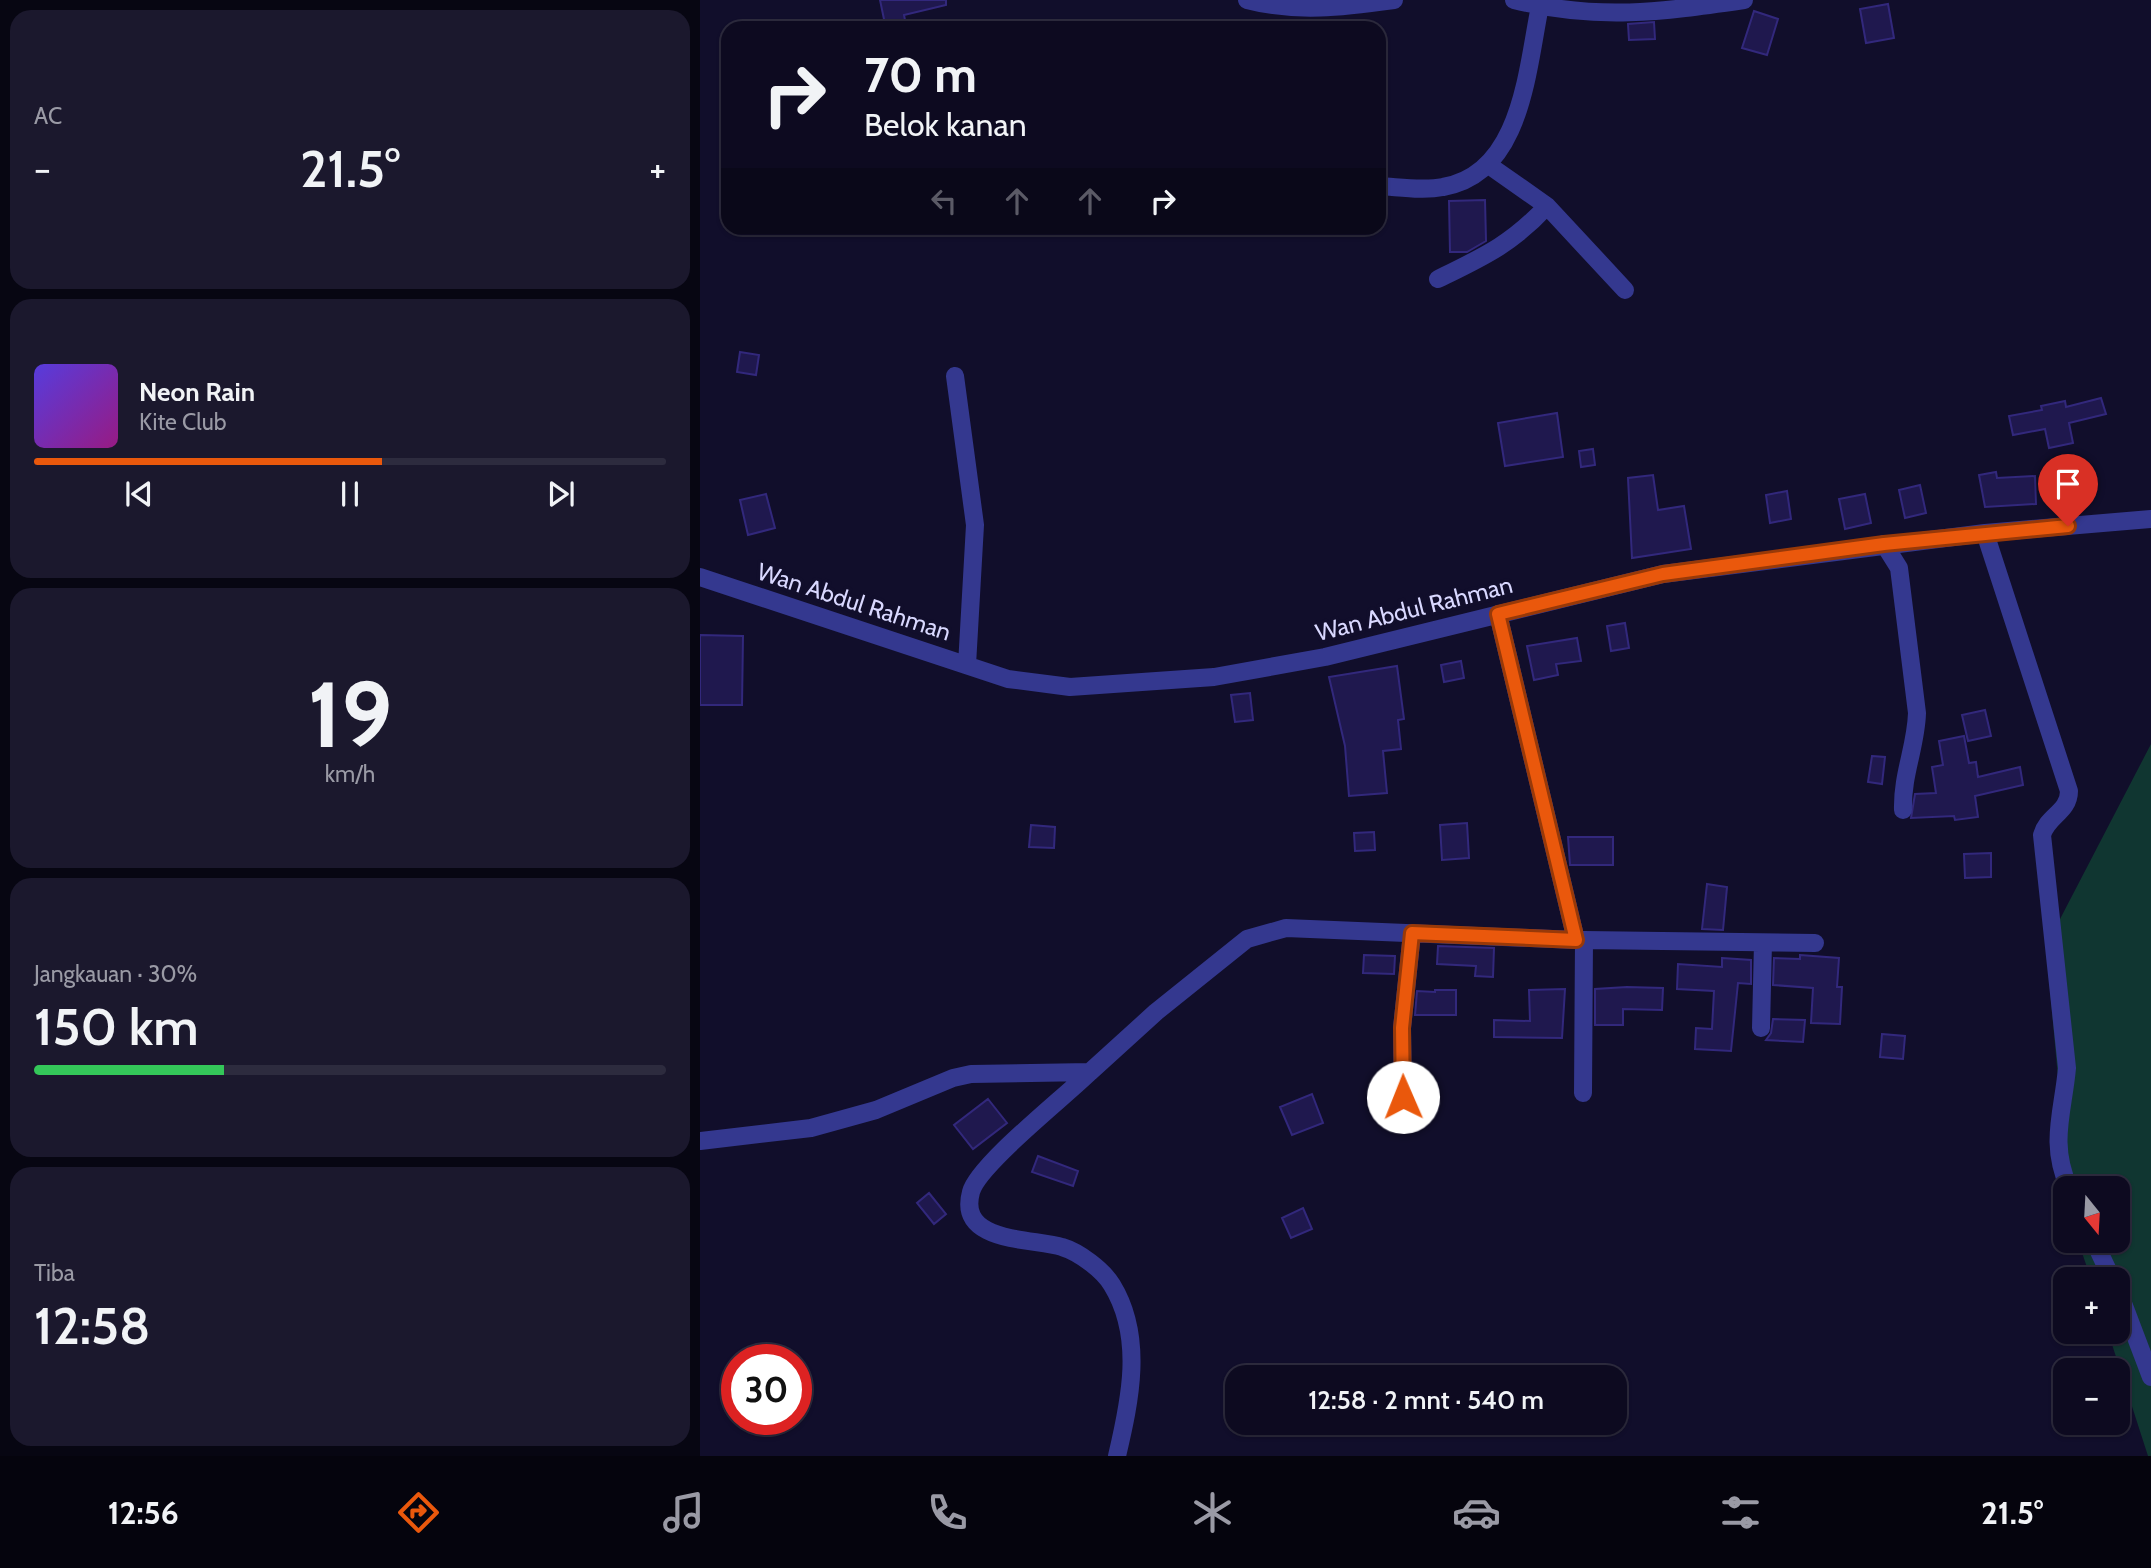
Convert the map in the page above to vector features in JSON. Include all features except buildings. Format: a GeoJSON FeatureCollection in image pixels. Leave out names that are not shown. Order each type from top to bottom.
{"type":"FeatureCollection","features":[{"type":"Feature","properties":{"kind":"street"},"geometry":{"type":"LineString","coordinates":[[1247,0],[1276,8],[1327,9],[1394,0]]}},
{"type":"Feature","properties":{"kind":"street"},"geometry":{"type":"LineString","coordinates":[[1514,0],[1597,15],[1628,14],[1744,0]]}},
{"type":"Feature","properties":{"kind":"street"},"geometry":{"type":"LineString","coordinates":[[1386,186],[1443,188],[1474,177],[1490,166],[1518,110],[1540,6]]}},
{"type":"Feature","properties":{"kind":"street"},"geometry":{"type":"LineString","coordinates":[[1490,166],[1547,206],[1625,290]]}},
{"type":"Feature","properties":{"kind":"street"},"geometry":{"type":"LineString","coordinates":[[1438,279],[1503,247],[1526,229],[1547,206]]}},
{"type":"Feature","properties":{"kind":"street"},"geometry":{"type":"LineString","coordinates":[[955,376],[975,525],[967,665]]}},
{"type":"Feature","properties":{"kind":"street","name":"Wan Abdul Rahman"},"geometry":{"type":"LineString","coordinates":[[700,577],[1009,679],[1069,687],[1214,677],[1325,657],[1663,574],[1884,544],[2151,519]]}},
{"type":"Feature","properties":{"kind":"street"},"geometry":{"type":"LineString","coordinates":[[1984,533],[2069,791],[2066,806],[2044,827],[2042,835],[2067,1068],[2064,1098],[2057,1121],[2061,1169],[2064,1176]]}},
{"type":"Feature","properties":{"kind":"street"},"geometry":{"type":"LineString","coordinates":[[1884,544],[1899,568],[1917,713],[1917,731],[1902,783],[1903,810]]}},
{"type":"Feature","properties":{"kind":"street"},"geometry":{"type":"LineString","coordinates":[[1498,614],[1580,940],[1583,1093]]}},
{"type":"Feature","properties":{"kind":"street"},"geometry":{"type":"LineString","coordinates":[[1117,1456],[1128,1408],[1131,1343],[1125,1310],[1112,1283],[1099,1270],[1065,1247],[1008,1239],[986,1232],[977,1222],[971,1208],[971,1192],[992,1163],[1090,1072],[1156,1012],[1247,939],[1286,928],[1580,940],[1815,943]]}},
{"type":"Feature","properties":{"kind":"street"},"geometry":{"type":"LineString","coordinates":[[1403,1097],[1402,1028],[1412,933]]}},
{"type":"Feature","properties":{"kind":"street"},"geometry":{"type":"LineString","coordinates":[[1761,1028],[1763,943]]}},
{"type":"Feature","properties":{"kind":"street"},"geometry":{"type":"LineString","coordinates":[[700,1141],[810,1128],[876,1110],[953,1078],[971,1074],[1090,1072]]}},
{"type":"Feature","properties":{"kind":"street"},"geometry":{"type":"LineString","coordinates":[[2130,1322],[2151,1377]]}},
{"type":"Feature","properties":{"kind":"green space"},"geometry":{"type":"Polygon","coordinates":[[[2151,744],[2151,1456],[2148,1456],[2130,1400],[2130,1358],[2116,1358],[2112,1344],[2130,1344],[2130,1267],[2087,1267],[2082,1253],[2130,1253],[2130,1176],[2067,1176],[2046,946],[2151,744]]]}},
{"type":"Feature","properties":{"kind":"route"},"geometry":{"type":"LineString","coordinates":[[1403,1097],[1402,1028],[1412,933],[1576,940],[1498,614],[1574,593],[1663,574],[1884,544],[2068,526]]}}]}
